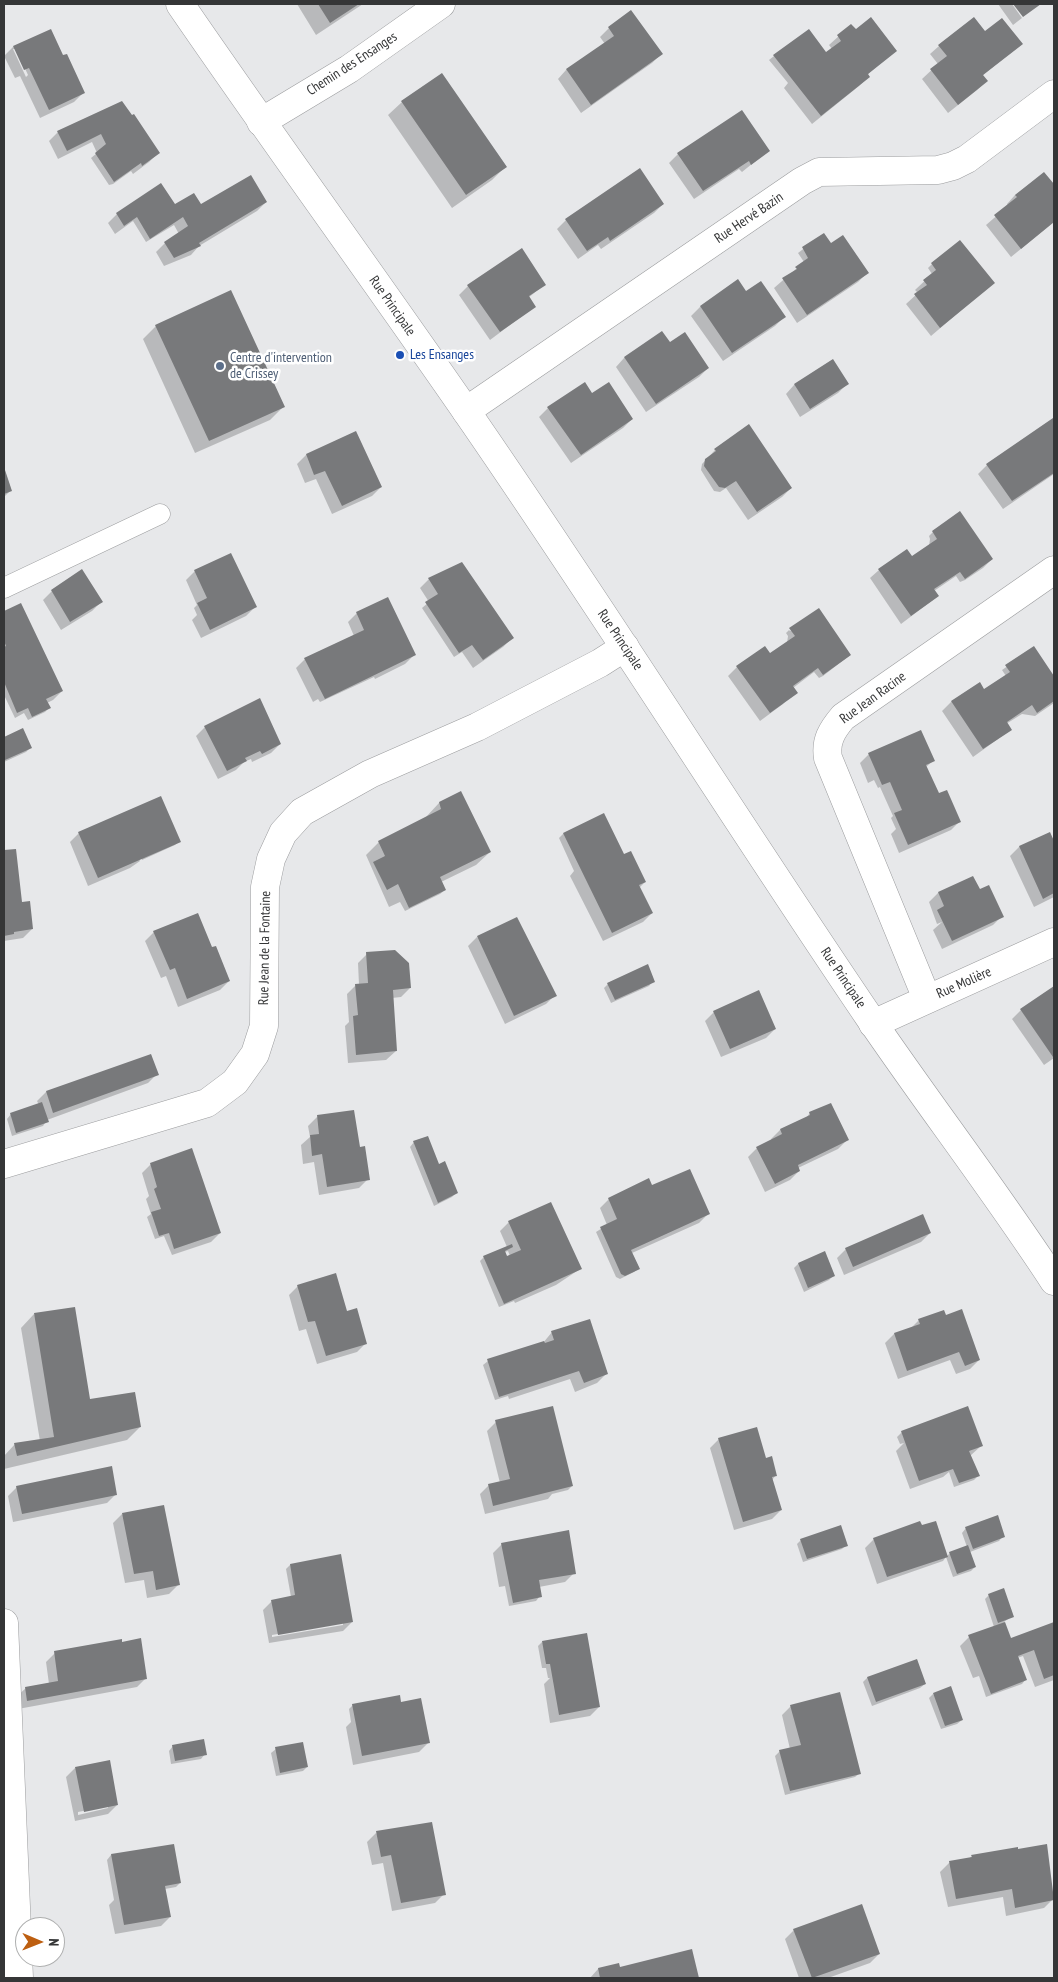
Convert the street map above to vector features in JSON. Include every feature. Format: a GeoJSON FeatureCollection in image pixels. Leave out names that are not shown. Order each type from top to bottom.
{"type":"FeatureCollection","features":[{"type":"Feature","properties":{"kind":"street","name":"Rue Principale"},"geometry":{"type":"LineString","coordinates":[[180,4],[261,122],[466,411],[625,647],[873,1024],[1016,1222],[1054,1280]]}},
{"type":"Feature","properties":{"kind":"street","name":"Chemin des Ensanges"},"geometry":{"type":"LineString","coordinates":[[261,122],[349,69],[442,4]]}},
{"type":"Feature","properties":{"kind":"street","name":"Rue Hervé Bazin"},"geometry":{"type":"LineString","coordinates":[[466,411],[794,187],[819,172],[938,170],[953,166],[968,159],[1054,94]]}},
{"type":"Feature","properties":{"kind":"street","name":"Rue Jean Racine"},"geometry":{"type":"LineString","coordinates":[[927,999],[828,758],[826,749],[832,730],[843,717],[1054,570]]}},
{"type":"Feature","properties":{"kind":"street","name":"Rue Jean de la Fontaine"},"geometry":{"type":"LineString","coordinates":[[4,1164],[207,1103],[235,1082],[255,1054],[264,1026],[265,887],[271,860],[283,833],[302,812],[370,774],[478,727],[600,663],[625,647]]}},
{"type":"Feature","properties":{"kind":"street","name":"Rue Molière"},"geometry":{"type":"LineString","coordinates":[[873,1024],[1054,942]]}},
{"type":"Feature","properties":{"kind":"street"},"geometry":{"type":"LineString","coordinates":[[4,1623],[19,1978]]}},
{"type":"Feature","properties":{"kind":"lane"},"geometry":{"type":"LineString","coordinates":[[4,588],[160,514]]}},
{"type":"Feature","properties":{"kind":"building"},"geometry":{"type":"Polygon","coordinates":[[[318,4],[359,4],[330,23],[318,4]]]}},
{"type":"Feature","properties":{"kind":"building"},"geometry":{"type":"Polygon","coordinates":[[[1013,4],[1041,4],[1023,17],[1013,4]]]}},
{"type":"Feature","properties":{"kind":"building"},"geometry":{"type":"Polygon","coordinates":[[[631,10],[663,54],[591,105],[566,69],[614,36],[608,27],[631,10]]]}},
{"type":"Feature","properties":{"kind":"building"},"geometry":{"type":"Polygon","coordinates":[[[871,17],[897,51],[868,74],[870,77],[821,116],[773,55],[809,29],[826,52],[841,41],[837,35],[851,24],[856,29],[871,17]]]}},
{"type":"Feature","properties":{"kind":"building"},"geometry":{"type":"Polygon","coordinates":[[[974,17],[985,31],[1002,18],[1023,44],[983,75],[988,81],[958,105],[930,69],[947,56],[938,45],[974,17]]]}},
{"type":"Feature","properties":{"kind":"building"},"geometry":{"type":"Polygon","coordinates":[[[51,29],[63,55],[67,54],[85,93],[49,110],[29,68],[24,70],[13,46],[51,29]]]}},
{"type":"Feature","properties":{"kind":"building"},"geometry":{"type":"Polygon","coordinates":[[[442,73],[507,167],[466,195],[401,101],[442,73]]]}},
{"type":"Feature","properties":{"kind":"building"},"geometry":{"type":"Polygon","coordinates":[[[122,101],[132,115],[134,114],[160,153],[142,166],[141,163],[114,182],[95,153],[106,144],[101,134],[67,151],[57,131],[122,101]]]}},
{"type":"Feature","properties":{"kind":"building"},"geometry":{"type":"Polygon","coordinates":[[[742,110],[770,151],[751,165],[749,161],[703,191],[677,153],[742,110]]]}},
{"type":"Feature","properties":{"kind":"building"},"geometry":{"type":"Polygon","coordinates":[[[640,168],[664,204],[610,241],[608,237],[587,251],[565,219],[640,168]]]}},
{"type":"Feature","properties":{"kind":"building"},"geometry":{"type":"Polygon","coordinates":[[[1044,172],[1054,184],[1054,222],[1021,249],[994,215],[1044,172]]]}},
{"type":"Feature","properties":{"kind":"building"},"geometry":{"type":"Polygon","coordinates":[[[251,175],[267,202],[199,243],[201,246],[174,258],[164,242],[188,226],[183,217],[150,239],[137,217],[124,226],[116,213],[161,183],[175,204],[194,193],[201,204],[251,175]]]}},
{"type":"Feature","properties":{"kind":"building"},"geometry":{"type":"Polygon","coordinates":[[[824,233],[831,243],[843,235],[869,273],[807,315],[782,278],[797,269],[795,267],[808,258],[802,247],[824,233]]]}},
{"type":"Feature","properties":{"kind":"building"},"geometry":{"type":"Polygon","coordinates":[[[960,240],[995,283],[940,328],[914,294],[927,285],[923,280],[936,270],[931,263],[960,240]]]}},
{"type":"Feature","properties":{"kind":"building"},"geometry":{"type":"Polygon","coordinates":[[[522,248],[546,285],[529,296],[536,307],[500,332],[467,285],[522,248]]]}},
{"type":"Feature","properties":{"kind":"building"},"geometry":{"type":"Polygon","coordinates":[[[738,279],[746,291],[761,281],[786,317],[732,353],[700,306],[738,279]]]}},
{"type":"Feature","properties":{"kind":"building","name":"Centre d'intervention de Crissey"},"geometry":{"type":"Polygon","coordinates":[[[231,290],[285,407],[209,441],[155,325],[231,290]]]}},
{"type":"Feature","properties":{"kind":"building"},"geometry":{"type":"Polygon","coordinates":[[[662,331],[670,342],[685,332],[709,368],[656,404],[624,357],[662,331]]]}},
{"type":"Feature","properties":{"kind":"building"},"geometry":{"type":"Polygon","coordinates":[[[833,359],[849,384],[810,409],[794,384],[833,359]]]}},
{"type":"Feature","properties":{"kind":"building"},"geometry":{"type":"Polygon","coordinates":[[[585,382],[592,393],[609,382],[633,419],[581,455],[547,407],[585,382]]]}},
{"type":"Feature","properties":{"kind":"building"},"geometry":{"type":"Polygon","coordinates":[[[1053,418],[1054,473],[1012,501],[986,464],[1053,418]]]}},
{"type":"Feature","properties":{"kind":"building"},"geometry":{"type":"Polygon","coordinates":[[[749,424],[792,488],[757,512],[736,481],[725,488],[719,487],[704,466],[705,459],[716,451],[714,449],[749,424]]]}},
{"type":"Feature","properties":{"kind":"building"},"geometry":{"type":"Polygon","coordinates":[[[356,431],[382,487],[342,506],[325,471],[314,475],[306,454],[356,431]]]}},
{"type":"Feature","properties":{"kind":"building"},"geometry":{"type":"Polygon","coordinates":[[[4,467],[12,491],[4,494],[4,467]]]}},
{"type":"Feature","properties":{"kind":"building"},"geometry":{"type":"Polygon","coordinates":[[[960,511],[993,559],[965,579],[960,572],[934,589],[939,596],[911,616],[878,569],[907,549],[912,556],[937,539],[932,531],[960,511]]]}},
{"type":"Feature","properties":{"kind":"building"},"geometry":{"type":"Polygon","coordinates":[[[231,553],[257,607],[210,630],[197,603],[207,598],[194,570],[231,553]]]}},
{"type":"Feature","properties":{"kind":"building"},"geometry":{"type":"Polygon","coordinates":[[[462,562],[514,638],[483,660],[472,645],[459,653],[425,602],[438,594],[428,578],[462,562]]]}},
{"type":"Feature","properties":{"kind":"building"},"geometry":{"type":"Polygon","coordinates":[[[82,569],[103,602],[70,622],[51,590],[82,569]]]}},
{"type":"Feature","properties":{"kind":"building"},"geometry":{"type":"Polygon","coordinates":[[[388,597],[416,655],[325,699],[304,658],[364,630],[356,612],[388,597]]]}},
{"type":"Feature","properties":{"kind":"building"},"geometry":{"type":"Polygon","coordinates":[[[21,603],[63,691],[46,699],[51,708],[32,717],[28,708],[17,713],[4,682],[4,647],[6,646],[4,641],[4,611],[21,603]]]}},
{"type":"Feature","properties":{"kind":"building"},"geometry":{"type":"Polygon","coordinates":[[[819,608],[851,655],[823,675],[818,668],[793,686],[798,693],[770,713],[736,666],[765,646],[770,653],[795,636],[789,628],[819,608]]]}},
{"type":"Feature","properties":{"kind":"building"},"geometry":{"type":"Polygon","coordinates":[[[1034,646],[1054,676],[1054,701],[1037,713],[1032,705],[1007,722],[1012,730],[983,749],[951,701],[980,682],[984,689],[1010,672],[1005,665],[1034,646]]]}},
{"type":"Feature","properties":{"kind":"building"},"geometry":{"type":"Polygon","coordinates":[[[260,698],[281,744],[262,754],[260,751],[245,758],[247,761],[227,771],[204,726],[260,698]]]}},
{"type":"Feature","properties":{"kind":"building"},"geometry":{"type":"Polygon","coordinates":[[[23,728],[32,748],[5,760],[4,737],[23,728]]]}},
{"type":"Feature","properties":{"kind":"building"},"geometry":{"type":"Polygon","coordinates":[[[921,730],[935,761],[926,765],[939,793],[947,790],[961,822],[908,845],[894,813],[902,810],[890,782],[882,785],[868,753],[921,730]]]}},
{"type":"Feature","properties":{"kind":"building"},"geometry":{"type":"Polygon","coordinates":[[[461,791],[491,852],[440,877],[446,890],[409,908],[398,884],[387,890],[373,862],[385,856],[378,841],[441,809],[439,802],[461,791]]]}},
{"type":"Feature","properties":{"kind":"building"},"geometry":{"type":"Polygon","coordinates":[[[161,796],[181,842],[98,878],[78,832],[161,796]]]}},
{"type":"Feature","properties":{"kind":"building"},"geometry":{"type":"Polygon","coordinates":[[[604,813],[624,854],[631,851],[646,882],[639,885],[653,913],[612,933],[563,833],[604,813]]]}},
{"type":"Feature","properties":{"kind":"building"},"geometry":{"type":"Polygon","coordinates":[[[1050,832],[1054,841],[1054,893],[1043,899],[1019,846],[1050,832]]]}},
{"type":"Feature","properties":{"kind":"building"},"geometry":{"type":"Polygon","coordinates":[[[16,849],[22,902],[30,901],[33,929],[14,932],[14,934],[4,936],[4,850],[16,849]]]}},
{"type":"Feature","properties":{"kind":"building"},"geometry":{"type":"Polygon","coordinates":[[[973,876],[980,889],[989,885],[1004,917],[952,941],[937,910],[944,906],[938,892],[973,876]]]}},
{"type":"Feature","properties":{"kind":"building"},"geometry":{"type":"Polygon","coordinates":[[[198,913],[212,947],[216,946],[230,981],[187,999],[175,968],[170,970],[153,931],[198,913]]]}},
{"type":"Feature","properties":{"kind":"building"},"geometry":{"type":"Polygon","coordinates":[[[517,917],[557,996],[514,1016],[477,936],[517,917]]]}},
{"type":"Feature","properties":{"kind":"building"},"geometry":{"type":"Polygon","coordinates":[[[395,950],[409,963],[411,988],[393,990],[397,1051],[356,1055],[353,1016],[358,1015],[355,984],[368,983],[366,952],[395,950]]]}},
{"type":"Feature","properties":{"kind":"building"},"geometry":{"type":"Polygon","coordinates":[[[648,964],[655,982],[615,1000],[607,983],[648,964]]]}},
{"type":"Feature","properties":{"kind":"building"},"geometry":{"type":"Polygon","coordinates":[[[1054,986],[1054,1056],[1053,1057],[1020,1009],[1054,986]]]}},
{"type":"Feature","properties":{"kind":"building"},"geometry":{"type":"Polygon","coordinates":[[[759,990],[776,1029],[730,1049],[713,1011],[759,990]]]}},
{"type":"Feature","properties":{"kind":"building"},"geometry":{"type":"Polygon","coordinates":[[[151,1054],[159,1075],[53,1113],[46,1091],[151,1054]]]}},
{"type":"Feature","properties":{"kind":"building"},"geometry":{"type":"Polygon","coordinates":[[[42,1102],[49,1122],[16,1133],[10,1113],[42,1102]]]}},
{"type":"Feature","properties":{"kind":"building"},"geometry":{"type":"Polygon","coordinates":[[[831,1103],[849,1140],[798,1165],[800,1171],[775,1184],[756,1147],[782,1134],[780,1129],[810,1115],[809,1112],[831,1103]]]}},
{"type":"Feature","properties":{"kind":"building"},"geometry":{"type":"Polygon","coordinates":[[[354,1110],[360,1147],[365,1146],[370,1180],[327,1187],[322,1154],[312,1156],[310,1135],[319,1134],[317,1115],[354,1110]]]}},
{"type":"Feature","properties":{"kind":"building"},"geometry":{"type":"Polygon","coordinates":[[[428,1136],[439,1164],[445,1161],[458,1193],[438,1203],[413,1141],[428,1136]]]}},
{"type":"Feature","properties":{"kind":"building"},"geometry":{"type":"Polygon","coordinates":[[[192,1148],[221,1233],[174,1249],[169,1233],[159,1236],[151,1212],[161,1209],[154,1189],[157,1187],[150,1163],[192,1148]]]}},
{"type":"Feature","properties":{"kind":"building"},"geometry":{"type":"Polygon","coordinates":[[[690,1169],[710,1214],[631,1250],[640,1269],[625,1276],[621,1274],[600,1227],[617,1219],[608,1198],[649,1178],[652,1185],[690,1169]]]}},
{"type":"Feature","properties":{"kind":"building"},"geometry":{"type":"Polygon","coordinates":[[[551,1202],[582,1269],[504,1304],[483,1256],[512,1244],[513,1247],[505,1251],[507,1256],[521,1250],[508,1221],[551,1202]]]}},
{"type":"Feature","properties":{"kind":"building"},"geometry":{"type":"Polygon","coordinates":[[[923,1214],[931,1233],[853,1267],[845,1248],[923,1214]]]}},
{"type":"Feature","properties":{"kind":"building"},"geometry":{"type":"Polygon","coordinates":[[[825,1251],[835,1276],[808,1288],[798,1263],[825,1251]]]}},
{"type":"Feature","properties":{"kind":"building"},"geometry":{"type":"Polygon","coordinates":[[[336,1273],[347,1311],[357,1308],[367,1344],[326,1356],[315,1321],[308,1322],[297,1285],[336,1273]]]}},
{"type":"Feature","properties":{"kind":"building"},"geometry":{"type":"Polygon","coordinates":[[[75,1307],[90,1399],[135,1392],[141,1427],[17,1456],[14,1443],[54,1437],[34,1313],[75,1307]]]}},
{"type":"Feature","properties":{"kind":"building"},"geometry":{"type":"Polygon","coordinates":[[[962,1309],[980,1360],[965,1366],[959,1352],[907,1371],[894,1333],[920,1324],[918,1319],[944,1310],[946,1315],[962,1309]]]}},
{"type":"Feature","properties":{"kind":"building"},"geometry":{"type":"Polygon","coordinates":[[[590,1319],[608,1374],[584,1383],[579,1371],[499,1397],[487,1359],[544,1341],[545,1343],[554,1340],[551,1331],[590,1319]]]}},
{"type":"Feature","properties":{"kind":"building"},"geometry":{"type":"Polygon","coordinates":[[[553,1406],[573,1486],[493,1506],[488,1484],[510,1479],[495,1420],[553,1406]]]}},
{"type":"Feature","properties":{"kind":"building"},"geometry":{"type":"Polygon","coordinates":[[[968,1406],[983,1446],[969,1451],[980,1476],[959,1483],[953,1469],[919,1481],[901,1431],[968,1406]]]}},
{"type":"Feature","properties":{"kind":"building"},"geometry":{"type":"Polygon","coordinates":[[[757,1427],[766,1458],[772,1456],[777,1476],[772,1477],[782,1510],[743,1522],[718,1438],[757,1427]]]}},
{"type":"Feature","properties":{"kind":"building"},"geometry":{"type":"Polygon","coordinates":[[[112,1466],[117,1495],[22,1514],[16,1486],[112,1466]]]}},
{"type":"Feature","properties":{"kind":"building"},"geometry":{"type":"Polygon","coordinates":[[[164,1505],[180,1585],[156,1590],[153,1571],[134,1574],[122,1513],[164,1505]]]}},
{"type":"Feature","properties":{"kind":"building"},"geometry":{"type":"Polygon","coordinates":[[[998,1515],[1005,1537],[973,1549],[965,1527],[998,1515]]]}},
{"type":"Feature","properties":{"kind":"building"},"geometry":{"type":"Polygon","coordinates":[[[920,1521],[922,1525],[936,1521],[948,1557],[887,1577],[873,1538],[920,1521]]]}},
{"type":"Feature","properties":{"kind":"building"},"geometry":{"type":"Polygon","coordinates":[[[841,1525],[848,1546],[807,1559],[800,1539],[841,1525]]]}},
{"type":"Feature","properties":{"kind":"building"},"geometry":{"type":"Polygon","coordinates":[[[569,1530],[576,1574],[539,1580],[542,1597],[513,1603],[501,1543],[569,1530]]]}},
{"type":"Feature","properties":{"kind":"building"},"geometry":{"type":"Polygon","coordinates":[[[968,1545],[976,1567],[957,1574],[949,1552],[968,1545]]]}},
{"type":"Feature","properties":{"kind":"building"},"geometry":{"type":"Polygon","coordinates":[[[341,1554],[353,1622],[278,1635],[271,1600],[295,1595],[290,1564],[341,1554]]]}},
{"type":"Feature","properties":{"kind":"building"},"geometry":{"type":"Polygon","coordinates":[[[1004,1588],[1014,1617],[998,1623],[988,1594],[1004,1588]]]}},
{"type":"Feature","properties":{"kind":"building"},"geometry":{"type":"Polygon","coordinates":[[[1005,1622],[1011,1638],[1054,1622],[1054,1675],[1044,1679],[1034,1650],[1018,1656],[1027,1680],[991,1694],[968,1635],[1005,1622]]]}},
{"type":"Feature","properties":{"kind":"building"},"geometry":{"type":"Polygon","coordinates":[[[587,1633],[600,1707],[559,1715],[550,1664],[546,1664],[542,1641],[587,1633]]]}},
{"type":"Feature","properties":{"kind":"building"},"geometry":{"type":"Polygon","coordinates":[[[141,1638],[147,1679],[27,1701],[25,1687],[58,1681],[54,1651],[122,1639],[122,1642],[141,1638]]]}},
{"type":"Feature","properties":{"kind":"building"},"geometry":{"type":"Polygon","coordinates":[[[917,1659],[926,1684],[876,1702],[867,1677],[917,1659]]]}},
{"type":"Feature","properties":{"kind":"building"},"geometry":{"type":"Polygon","coordinates":[[[951,1686],[963,1720],[945,1726],[933,1693],[951,1686]]]}},
{"type":"Feature","properties":{"kind":"building"},"geometry":{"type":"Polygon","coordinates":[[[840,1692],[861,1774],[790,1791],[779,1750],[801,1745],[790,1705],[840,1692]]]}},
{"type":"Feature","properties":{"kind":"building"},"geometry":{"type":"Polygon","coordinates":[[[400,1695],[401,1702],[421,1698],[430,1743],[362,1756],[352,1704],[400,1695]]]}},
{"type":"Feature","properties":{"kind":"building"},"geometry":{"type":"Polygon","coordinates":[[[204,1739],[207,1755],[175,1761],[172,1745],[204,1739]]]}},
{"type":"Feature","properties":{"kind":"building"},"geometry":{"type":"Polygon","coordinates":[[[303,1742],[308,1767],[280,1773],[275,1747],[303,1742]]]}},
{"type":"Feature","properties":{"kind":"building"},"geometry":{"type":"Polygon","coordinates":[[[110,1760],[118,1805],[84,1812],[75,1767],[110,1760]]]}},
{"type":"Feature","properties":{"kind":"building"},"geometry":{"type":"Polygon","coordinates":[[[432,1822],[446,1895],[401,1903],[391,1855],[381,1857],[376,1831],[432,1822]]]}},
{"type":"Feature","properties":{"kind":"building"},"geometry":{"type":"Polygon","coordinates":[[[174,1844],[181,1883],[165,1886],[171,1917],[124,1925],[111,1854],[174,1844]]]}},
{"type":"Feature","properties":{"kind":"building"},"geometry":{"type":"Polygon","coordinates":[[[1047,1844],[1054,1900],[1015,1908],[1012,1889],[956,1899],[949,1861],[972,1857],[971,1855],[1047,1844]]]}},
{"type":"Feature","properties":{"kind":"building"},"geometry":{"type":"Polygon","coordinates":[[[862,1904],[880,1954],[812,1978],[793,1929],[862,1904]]]}},
{"type":"Feature","properties":{"kind":"building"},"geometry":{"type":"Polygon","coordinates":[[[692,1949],[699,1978],[600,1978],[598,1968],[619,1963],[620,1967],[692,1949]]]}},
{"type":"Feature","properties":{"kind":"place","name":"Les Ensanges"},"geometry":{"type":"Point","coordinates":[400,355]}},
{"type":"Feature","properties":{"kind":"place","name":"Centre d'intervention de Crissey"},"geometry":{"type":"Point","coordinates":[220,366]}}]}
